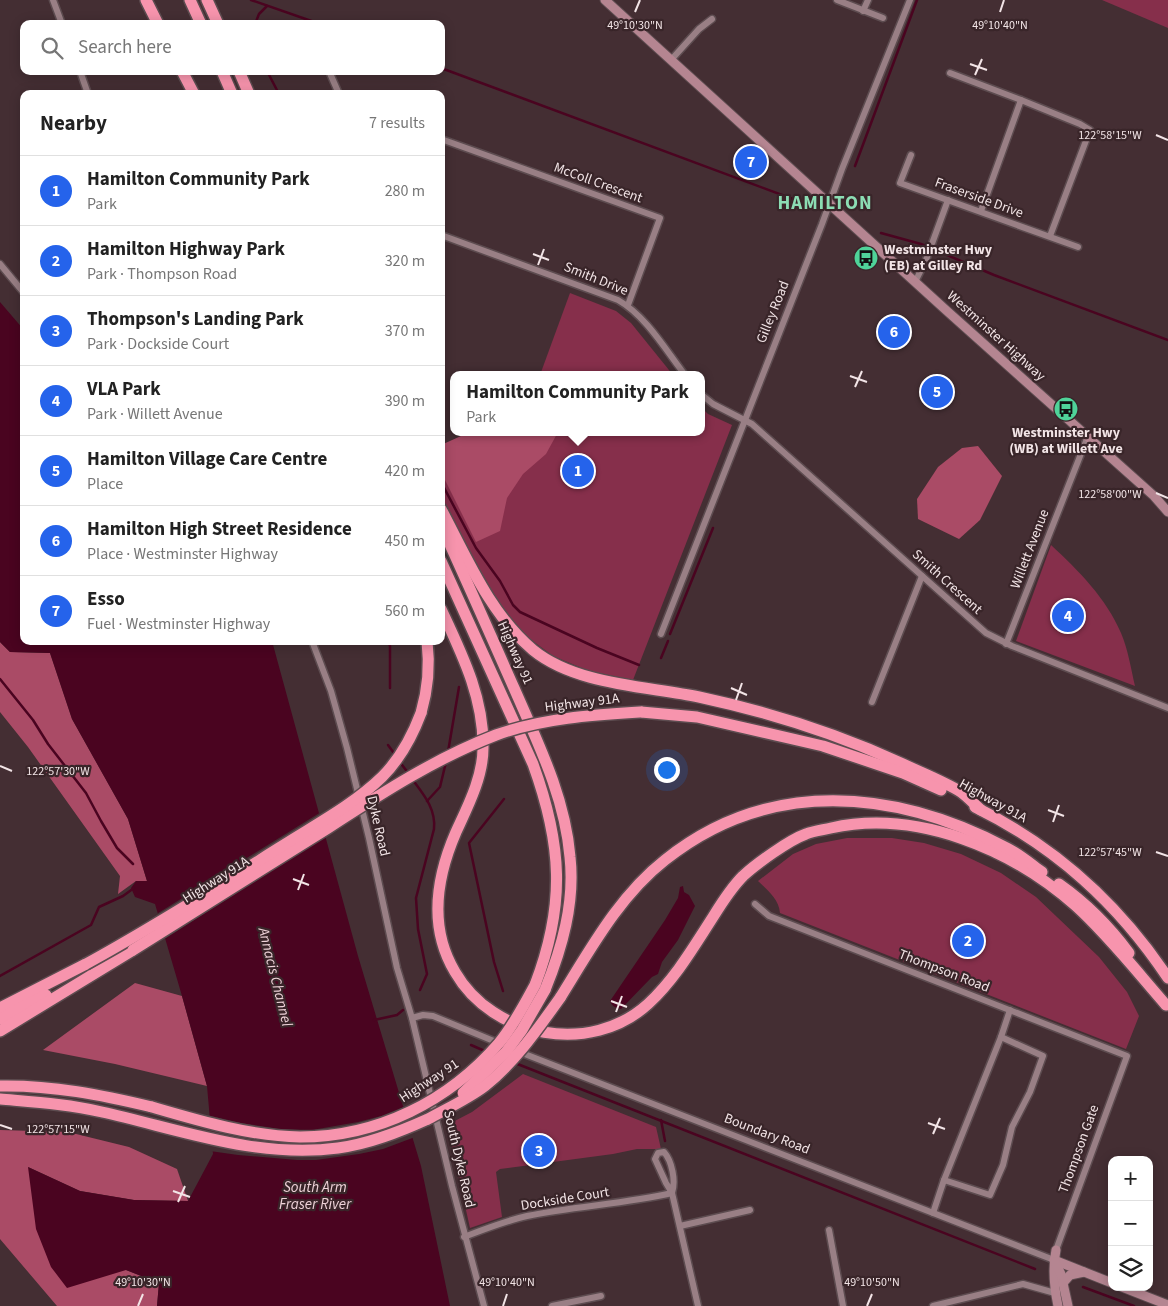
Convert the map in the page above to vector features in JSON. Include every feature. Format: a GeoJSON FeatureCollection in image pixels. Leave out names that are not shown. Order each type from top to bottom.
{"type":"FeatureCollection","features":[{"type":"Feature","properties":{"kind":"highway"},"geometry":{"type":"LineString","coordinates":[[146,0],[156,20]]}},
{"type":"Feature","properties":{"kind":"highway"},"geometry":{"type":"LineString","coordinates":[[190,0],[198,20]]}},
{"type":"Feature","properties":{"kind":"highway"},"geometry":{"type":"LineString","coordinates":[[209,3],[216,20]]}},
{"type":"Feature","properties":{"kind":"highway"},"geometry":{"type":"LineString","coordinates":[[184,75],[192,90]]}},
{"type":"Feature","properties":{"kind":"highway"},"geometry":{"type":"LineString","coordinates":[[224,75],[230,90]]}},
{"type":"Feature","properties":{"kind":"highway"},"geometry":{"type":"LineString","coordinates":[[241,75],[247,90]]}},
{"type":"Feature","properties":{"kind":"highway"},"geometry":{"type":"LineString","coordinates":[[445,516],[500,614],[516,634],[535,652],[553,663],[606,681],[698,697],[763,713],[828,733],[886,756],[962,793],[980,810]]}},
{"type":"Feature","properties":{"kind":"highway","name":"Highway 91"},"geometry":{"type":"LineString","coordinates":[[0,1086],[28,1086],[80,1091],[152,1107],[230,1128],[260,1134],[301,1137],[370,1128],[405,1116],[423,1106],[472,1070],[499,1042],[540,988],[557,960],[566,925],[570,892],[571,858],[565,820],[544,756],[445,534]]}},
{"type":"Feature","properties":{"kind":"highway","name":"Highway 91"},"geometry":{"type":"LineString","coordinates":[[443,1110],[478,1080],[506,1052],[522,1030],[540,988],[554,923],[557,886],[556,849],[544,794],[514,722],[445,570]]}},
{"type":"Feature","properties":{"kind":"highway"},"geometry":{"type":"LineString","coordinates":[[445,618],[475,688],[480,708],[484,750],[476,785],[445,860],[436,916],[443,946],[461,982],[479,1002],[506,1020],[534,1031],[558,1034],[588,1032],[611,1026],[628,1018],[647,1005],[676,975],[720,906],[740,879],[760,862],[804,834],[850,824],[877,823],[905,824],[960,837],[1038,877],[1077,907],[1108,939],[1167,1008]]}},
{"type":"Feature","properties":{"kind":"highway"},"geometry":{"type":"LineString","coordinates":[[0,1008],[86,964],[217,886],[361,794],[383,776],[410,739],[421,713],[428,678],[428,645]]}},
{"type":"Feature","properties":{"kind":"highway","name":"Highway 91A"},"geometry":{"type":"LineString","coordinates":[[0,1031],[414,774],[468,747],[498,734],[541,723],[579,716],[641,712],[697,717],[823,746],[904,773],[980,810],[1042,847],[1072,869],[1098,892],[1128,923],[1168,978]]}},
{"type":"Feature","properties":{"kind":"highway"},"geometry":{"type":"LineString","coordinates":[[0,1099],[77,1107],[226,1142],[258,1147],[302,1150],[337,1148],[374,1140],[407,1129],[484,1087],[514,1058],[531,1039],[560,998],[610,920],[634,890],[664,861],[695,839],[730,821],[768,808],[808,801],[846,800],[886,805],[942,819],[1009,848],[1080,898],[1113,932],[1150,979],[1167,1008]]}},
{"type":"Feature","properties":{"kind":"highway"},"geometry":{"type":"LineString","coordinates":[[0,1019],[66,985],[93,974]]}},
{"type":"Feature","properties":{"kind":"highway"},"geometry":{"type":"LineString","coordinates":[[0,1107],[29,1102]]}},
{"type":"Feature","properties":{"kind":"main road","name":"Westminster Highway"},"geometry":{"type":"LineString","coordinates":[[605,0],[1154,496],[1168,512]]}},
{"type":"Feature","properties":{"kind":"main road"},"geometry":{"type":"LineString","coordinates":[[1056,1250],[1054,1260],[1055,1293],[1058,1306]]}},
{"type":"Feature","properties":{"kind":"main road"},"geometry":{"type":"LineString","coordinates":[[1054,1260],[1061,1274],[1068,1306]]}},
{"type":"Feature","properties":{"kind":"main road","name":"Boundary Road"},"geometry":{"type":"LineString","coordinates":[[1054,1260],[1108,1281]]}},
{"type":"Feature","properties":{"kind":"main road"},"geometry":{"type":"LineString","coordinates":[[1063,1283],[1070,1274],[1084,1272]]}},
{"type":"Feature","properties":{"kind":"main road"},"geometry":{"type":"LineString","coordinates":[[1132,1291],[1168,1305]]}},
{"type":"Feature","properties":{"kind":"street"},"geometry":{"type":"LineString","coordinates":[[53,0],[60,20]]}},
{"type":"Feature","properties":{"kind":"street"},"geometry":{"type":"LineString","coordinates":[[836,0],[883,18]]}},
{"type":"Feature","properties":{"kind":"street"},"geometry":{"type":"LineString","coordinates":[[863,11],[868,0]]}},
{"type":"Feature","properties":{"kind":"street","name":"Gilley Road"},"geometry":{"type":"LineString","coordinates":[[661,634],[910,0]]}},
{"type":"Feature","properties":{"kind":"street"},"geometry":{"type":"LineString","coordinates":[[671,60],[699,29],[712,18]]}},
{"type":"Feature","properties":{"kind":"street"},"geometry":{"type":"LineString","coordinates":[[950,73],[1080,124],[1090,130],[1050,236]]}},
{"type":"Feature","properties":{"kind":"street"},"geometry":{"type":"LineString","coordinates":[[81,75],[87,90]]}},
{"type":"Feature","properties":{"kind":"street"},"geometry":{"type":"LineString","coordinates":[[331,75],[337,90]]}},
{"type":"Feature","properties":{"kind":"street"},"geometry":{"type":"LineString","coordinates":[[980,211],[1021,100]]}},
{"type":"Feature","properties":{"kind":"street","name":"McColl Crescent"},"geometry":{"type":"LineString","coordinates":[[445,140],[660,218],[628,305]]}},
{"type":"Feature","properties":{"kind":"street","name":"Fraserside Drive"},"geometry":{"type":"LineString","coordinates":[[911,155],[900,183],[1078,246]]}},
{"type":"Feature","properties":{"kind":"street"},"geometry":{"type":"LineString","coordinates":[[915,282],[926,260],[948,200]]}},
{"type":"Feature","properties":{"kind":"street","name":"Smith Drive"},"geometry":{"type":"LineString","coordinates":[[445,235],[580,284],[628,305],[647,325],[682,371]]}},
{"type":"Feature","properties":{"kind":"street"},"geometry":{"type":"LineString","coordinates":[[0,264],[20,288]]}},
{"type":"Feature","properties":{"kind":"street"},"geometry":{"type":"LineString","coordinates":[[705,397],[713,404],[745,419]]}},
{"type":"Feature","properties":{"kind":"street","name":"Smith Crescent"},"geometry":{"type":"LineString","coordinates":[[745,419],[986,633],[1006,644],[1168,708]]}},
{"type":"Feature","properties":{"kind":"street","name":"Willett Avenue"},"geometry":{"type":"LineString","coordinates":[[1006,644],[1088,436]]}},
{"type":"Feature","properties":{"kind":"street"},"geometry":{"type":"LineString","coordinates":[[872,702],[922,576]]}},
{"type":"Feature","properties":{"kind":"street","name":"Dyke Road"},"geometry":{"type":"LineString","coordinates":[[314,645],[331,691],[347,748],[369,838],[397,968],[412,1018]]}},
{"type":"Feature","properties":{"kind":"street","name":"Thompson Road"},"geometry":{"type":"LineString","coordinates":[[755,904],[769,916],[1127,1056]]}},
{"type":"Feature","properties":{"kind":"street"},"geometry":{"type":"LineString","coordinates":[[933,1213],[1010,1010]]}},
{"type":"Feature","properties":{"kind":"street","name":"Boundary Road"},"geometry":{"type":"LineString","coordinates":[[412,1018],[423,1015],[433,1016],[538,1060],[1054,1260]]}},
{"type":"Feature","properties":{"kind":"street","name":"South Dyke Road"},"geometry":{"type":"LineString","coordinates":[[412,1018],[464,1237],[484,1306]]}},
{"type":"Feature","properties":{"kind":"street"},"geometry":{"type":"LineString","coordinates":[[944,1180],[990,1195],[1003,1164],[1012,1126],[1030,1092],[1043,1056],[1001,1037]]}},
{"type":"Feature","properties":{"kind":"street","name":"Thompson Gate"},"geometry":{"type":"LineString","coordinates":[[1056,1250],[1127,1056]]}},
{"type":"Feature","properties":{"kind":"street"},"geometry":{"type":"LineString","coordinates":[[672,1193],[674,1186],[669,1157],[664,1152],[658,1152],[655,1156],[656,1162],[672,1193],[698,1306]]}},
{"type":"Feature","properties":{"kind":"street","name":"Dockside Court"},"geometry":{"type":"LineString","coordinates":[[464,1237],[493,1225],[528,1216],[621,1203],[672,1193]]}},
{"type":"Feature","properties":{"kind":"street"},"geometry":{"type":"LineString","coordinates":[[680,1226],[750,1210]]}},
{"type":"Feature","properties":{"kind":"street"},"geometry":{"type":"LineString","coordinates":[[828,1230],[843,1306]]}},
{"type":"Feature","properties":{"kind":"street"},"geometry":{"type":"LineString","coordinates":[[932,1306],[1023,1284],[1055,1293]]}},
{"type":"Feature","properties":{"kind":"street"},"geometry":{"type":"LineString","coordinates":[[552,1306],[601,1296]]}},
{"type":"Feature","properties":{"kind":"shaded area"},"geometry":{"type":"Polygon","coordinates":[[[1102,0],[1168,0],[1168,28],[1102,0]]]}},
{"type":"Feature","properties":{"kind":"shaded area"},"geometry":{"type":"Polygon","coordinates":[[[570,293],[616,311],[631,323],[670,371],[541,371],[570,293]]]}},
{"type":"Feature","properties":{"kind":"shaded area"},"geometry":{"type":"Polygon","coordinates":[[[705,411],[732,425],[633,680],[589,671],[553,656],[522,633],[503,610],[466,546],[445,504],[445,444],[462,436],[705,436],[705,411]]]}},
{"type":"Feature","properties":{"kind":"shaded area"},"geometry":{"type":"Polygon","coordinates":[[[461,436],[556,436],[546,454],[523,474],[507,498],[500,531],[476,542],[445,480],[445,443],[461,436]]]}},
{"type":"Feature","properties":{"kind":"shaded area"},"geometry":{"type":"Polygon","coordinates":[[[978,446],[1002,476],[980,520],[959,539],[918,519],[917,499],[938,467],[962,448],[978,446]]]}},
{"type":"Feature","properties":{"kind":"shaded area"},"geometry":{"type":"Polygon","coordinates":[[[1051,545],[1072,565],[1108,608],[1123,639],[1135,686],[1016,641],[1051,545]]]}},
{"type":"Feature","properties":{"kind":"shaded area"},"geometry":{"type":"Polygon","coordinates":[[[0,642],[10,652],[50,653],[72,719],[128,819],[147,881],[136,881],[118,894],[120,876],[28,747],[0,712],[0,642]]]}},
{"type":"Feature","properties":{"kind":"shaded area"},"geometry":{"type":"Polygon","coordinates":[[[847,838],[892,838],[924,843],[961,854],[1001,873],[1036,897],[1099,957],[1127,992],[1139,1016],[1126,1049],[780,913],[775,899],[758,881],[793,854],[816,844],[847,838]]]}},
{"type":"Feature","properties":{"kind":"shaded area"},"geometry":{"type":"Polygon","coordinates":[[[135,983],[182,996],[207,1086],[115,1064],[43,1050],[135,983]]]}},
{"type":"Feature","properties":{"kind":"shaded area"},"geometry":{"type":"Polygon","coordinates":[[[523,1074],[656,1127],[661,1149],[637,1149],[500,1169],[496,1172],[502,1217],[470,1228],[447,1125],[472,1112],[523,1074]]]}},
{"type":"Feature","properties":{"kind":"shaded area"},"geometry":{"type":"Polygon","coordinates":[[[0,1130],[68,1132],[129,1147],[177,1169],[188,1201],[134,1200],[80,1191],[28,1167],[126,1270],[159,1283],[157,1306],[57,1306],[0,1239],[0,1130]]]}},
{"type":"Feature","properties":{"kind":"water","name":"South Arm Fraser River"},"geometry":{"type":"Polygon","coordinates":[[[0,302],[20,325],[20,645],[273,645],[358,956],[421,1166],[450,1306],[157,1306],[159,1283],[126,1270],[67,1288],[51,1267],[36,1229],[28,1167],[80,1191],[134,1200],[188,1201],[213,1154],[207,1086],[155,904],[135,897],[131,888],[136,881],[147,881],[128,819],[72,719],[50,653],[10,652],[0,642],[0,302]]]}},
{"type":"Feature","properties":{"kind":"water"},"geometry":{"type":"Polygon","coordinates":[[[683,886],[684,892],[689,895],[695,906],[678,940],[662,962],[658,974],[652,977],[621,1009],[615,1007],[610,1001],[665,920],[678,898],[680,887],[683,886]]]}},
{"type":"Feature","properties":{"kind":"pier"},"geometry":{"type":"Polygon","coordinates":[[[321,812],[328,835],[163,940],[155,915],[321,812]]]}},
{"type":"Feature","properties":{"kind":"pier"},"geometry":{"type":"Polygon","coordinates":[[[406,1106],[415,1137],[383,1149],[316,1160],[238,1155],[210,1151],[207,1115],[280,1129],[312,1130],[358,1122],[381,1116],[406,1106]]]}},
{"type":"Feature","properties":{"kind":"waterway"},"geometry":{"type":"LineString","coordinates":[[251,0],[308,20]]}},
{"type":"Feature","properties":{"kind":"waterway"},"geometry":{"type":"LineString","coordinates":[[855,166],[917,0]]}},
{"type":"Feature","properties":{"kind":"waterway"},"geometry":{"type":"LineString","coordinates":[[257,20],[259,14],[267,6]]}},
{"type":"Feature","properties":{"kind":"waterway"},"geometry":{"type":"LineString","coordinates":[[445,69],[801,202]]}},
{"type":"Feature","properties":{"kind":"waterway"},"geometry":{"type":"LineString","coordinates":[[269,75],[277,90]]}},
{"type":"Feature","properties":{"kind":"waterway"},"geometry":{"type":"LineString","coordinates":[[881,233],[921,244],[994,275],[1168,340]]}},
{"type":"Feature","properties":{"kind":"waterway"},"geometry":{"type":"LineString","coordinates":[[445,490],[476,548],[500,581],[513,605],[520,612],[597,648],[639,665]]}},
{"type":"Feature","properties":{"kind":"waterway"},"geometry":{"type":"LineString","coordinates":[[670,634],[713,528]]}},
{"type":"Feature","properties":{"kind":"waterway"},"geometry":{"type":"LineString","coordinates":[[661,658],[668,641]]}},
{"type":"Feature","properties":{"kind":"waterway"},"geometry":{"type":"LineString","coordinates":[[390,645],[390,688]]}},
{"type":"Feature","properties":{"kind":"waterway"},"geometry":{"type":"LineString","coordinates":[[0,679],[33,720],[48,744],[86,793],[117,848],[133,864]]}},
{"type":"Feature","properties":{"kind":"waterway"},"geometry":{"type":"LineString","coordinates":[[448,752],[459,687]]}},
{"type":"Feature","properties":{"kind":"waterway"},"geometry":{"type":"LineString","coordinates":[[388,745],[396,756]]}},
{"type":"Feature","properties":{"kind":"waterway"},"geometry":{"type":"LineString","coordinates":[[399,761],[409,774]]}},
{"type":"Feature","properties":{"kind":"waterway"},"geometry":{"type":"LineString","coordinates":[[427,801],[440,787],[446,762]]}},
{"type":"Feature","properties":{"kind":"waterway"},"geometry":{"type":"LineString","coordinates":[[412,779],[428,802],[434,822],[434,829],[416,898],[418,929],[427,974],[420,990]]}},
{"type":"Feature","properties":{"kind":"waterway"},"geometry":{"type":"LineString","coordinates":[[503,991],[494,962],[469,843],[504,799]]}},
{"type":"Feature","properties":{"kind":"waterway"},"geometry":{"type":"LineString","coordinates":[[0,976],[91,925],[99,907],[123,896],[134,888]]}},
{"type":"Feature","properties":{"kind":"waterway"},"geometry":{"type":"LineString","coordinates":[[374,1020],[397,1015],[403,1010]]}},
{"type":"Feature","properties":{"kind":"waterway"},"geometry":{"type":"LineString","coordinates":[[471,1045],[487,1052]]}},
{"type":"Feature","properties":{"kind":"waterway"},"geometry":{"type":"LineString","coordinates":[[515,1063],[1035,1269]]}},
{"type":"Feature","properties":{"kind":"waterway"},"geometry":{"type":"LineString","coordinates":[[661,1120],[665,1141]]}},
{"type":"Feature","properties":{"kind":"waterway"},"geometry":{"type":"LineString","coordinates":[[1083,1287],[1134,1306]]}},
{"type":"Feature","properties":{"kind":"place","name":"Esso"},"geometry":{"type":"Point","coordinates":[751,162]}},
{"type":"Feature","properties":{"kind":"place","name":"Westminster Hwy (EB) at Gilley Rd"},"geometry":{"type":"Point","coordinates":[866,258]}},
{"type":"Feature","properties":{"kind":"place","name":"Hamilton High Street Residence"},"geometry":{"type":"Point","coordinates":[894,332]}},
{"type":"Feature","properties":{"kind":"place","name":"Hamilton Village Care Centre"},"geometry":{"type":"Point","coordinates":[937,392]}},
{"type":"Feature","properties":{"kind":"place","name":"Westminster Hwy (WB) at Willett Ave"},"geometry":{"type":"Point","coordinates":[1066,409]}},
{"type":"Feature","properties":{"kind":"place","name":"Hamilton Community Park"},"geometry":{"type":"Point","coordinates":[578,471]}},
{"type":"Feature","properties":{"kind":"place","name":"VLA Park"},"geometry":{"type":"Point","coordinates":[1068,616]}},
{"type":"Feature","properties":{"kind":"place","name":"Hamilton Highway Park"},"geometry":{"type":"Point","coordinates":[968,941]}},
{"type":"Feature","properties":{"kind":"place","name":"Thompson's Landing Park"},"geometry":{"type":"Point","coordinates":[539,1151]}},
{"type":"Feature","properties":{"kind":"district","name":"HAMILTON"},"geometry":{"type":"Point","coordinates":[825,203]}},
{"type":"Feature","properties":{"kind":"water label","name":"Annacis Channel"},"geometry":{"type":"Point","coordinates":[275,977]}}]}
